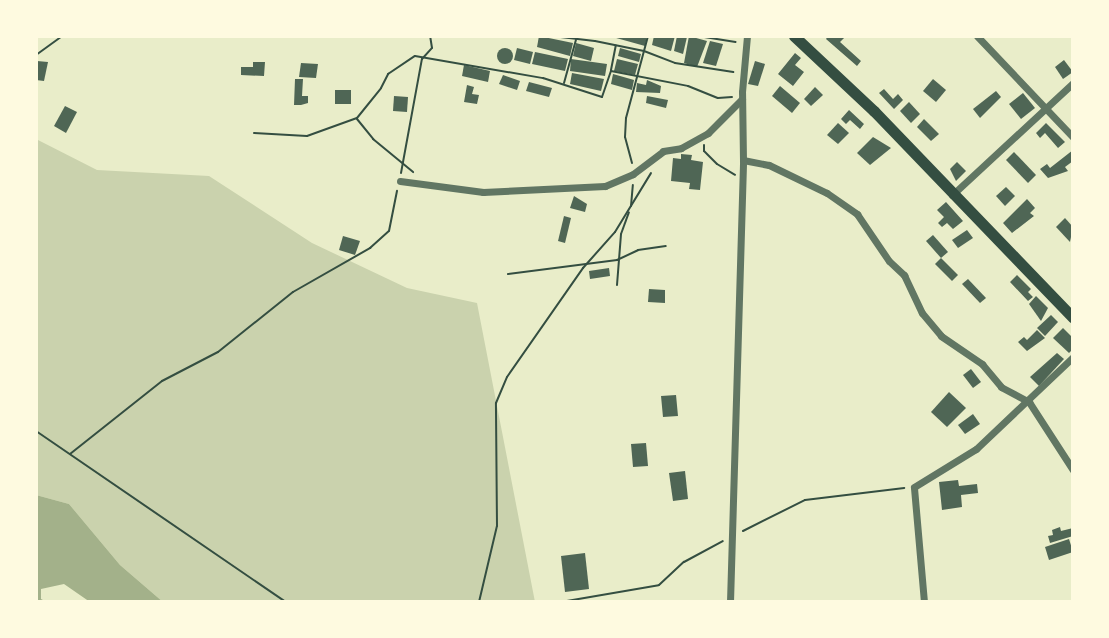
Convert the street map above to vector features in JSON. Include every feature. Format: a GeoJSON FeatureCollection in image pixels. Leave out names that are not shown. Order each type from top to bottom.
{"type":"FeatureCollection","features":[{"type":"Feature","properties":{"kind":"main road"},"geometry":{"type":"LineString","coordinates":[[794,36],[874,111],[1073,318]]}},
{"type":"Feature","properties":{"kind":"street"},"geometry":{"type":"LineString","coordinates":[[977,36],[1073,137]]}},
{"type":"Feature","properties":{"kind":"street"},"geometry":{"type":"LineString","coordinates":[[730,602],[743,179],[742,96],[747,38]]}},
{"type":"Feature","properties":{"kind":"street"},"geometry":{"type":"LineString","coordinates":[[952,195],[1073,83]]}},
{"type":"Feature","properties":{"kind":"street"},"geometry":{"type":"LineString","coordinates":[[400,181],[483,192],[588,189],[633,174],[663,151],[681,148],[708,133],[742,96]]}},
{"type":"Feature","properties":{"kind":"street"},"geometry":{"type":"LineString","coordinates":[[743,160],[769,165],[827,193],[857,214],[889,261],[904,275],[922,313],[941,336],[982,364],[1001,387],[1029,402],[1073,470]]}},
{"type":"Feature","properties":{"kind":"street"},"geometry":{"type":"LineString","coordinates":[[924,602],[914,487],[976,449],[1073,357]]}},
{"type":"Feature","properties":{"kind":"path"},"geometry":{"type":"LineString","coordinates":[[36,55],[62,36]]}},
{"type":"Feature","properties":{"kind":"path"},"geometry":{"type":"LineString","coordinates":[[70,454],[162,381],[218,352],[293,292],[370,248],[389,231],[422,59],[432,48],[430,36]]}},
{"type":"Feature","properties":{"kind":"path"},"geometry":{"type":"LineString","coordinates":[[552,36],[616,45],[644,51],[675,63],[746,75]]}},
{"type":"Feature","properties":{"kind":"path"},"geometry":{"type":"LineString","coordinates":[[564,85],[577,36]]}},
{"type":"Feature","properties":{"kind":"path"},"geometry":{"type":"LineString","coordinates":[[617,285],[617,260],[630,209],[633,174],[625,137],[648,36]]}},
{"type":"Feature","properties":{"kind":"path"},"geometry":{"type":"LineString","coordinates":[[698,36],[734,42],[747,38]]}},
{"type":"Feature","properties":{"kind":"path"},"geometry":{"type":"LineString","coordinates":[[254,133],[307,136],[357,118],[388,74],[415,56],[564,85],[602,97],[616,45]]}},
{"type":"Feature","properties":{"kind":"path"},"geometry":{"type":"LineString","coordinates":[[611,71],[688,86],[718,98],[742,96]]}},
{"type":"Feature","properties":{"kind":"path"},"geometry":{"type":"LineString","coordinates":[[357,118],[373,139],[428,187]]}},
{"type":"Feature","properties":{"kind":"path"},"geometry":{"type":"LineString","coordinates":[[708,133],[704,151],[717,164],[743,179]]}},
{"type":"Feature","properties":{"kind":"path"},"geometry":{"type":"LineString","coordinates":[[479,602],[497,526],[496,403],[507,377],[630,209],[663,151]]}},
{"type":"Feature","properties":{"kind":"path"},"geometry":{"type":"LineString","coordinates":[[508,274],[590,260],[617,260],[638,250],[666,246]]}},
{"type":"Feature","properties":{"kind":"path"},"geometry":{"type":"LineString","coordinates":[[36,431],[286,602]]}},
{"type":"Feature","properties":{"kind":"shaded area"},"geometry":{"type":"Polygon","coordinates":[[[36,139],[97,170],[209,176],[312,243],[407,288],[477,303],[535,602],[163,602],[120,565],[69,504],[36,495],[36,139]]]}},
{"type":"Feature","properties":{"kind":"shaded area"},"geometry":{"type":"Polygon","coordinates":[[[36,495],[69,504],[120,565],[163,602],[90,602],[64,584],[41,589],[41,599],[47,602],[36,602],[36,495]]]}},
{"type":"Feature","properties":{"kind":"building"},"geometry":{"type":"Polygon","coordinates":[[[539,36],[573,43],[570,56],[537,47],[539,36]]]}},
{"type":"Feature","properties":{"kind":"building"},"geometry":{"type":"Polygon","coordinates":[[[609,36],[647,36],[645,46],[609,36]]]}},
{"type":"Feature","properties":{"kind":"building"},"geometry":{"type":"Polygon","coordinates":[[[654,36],[675,36],[671,51],[652,45],[654,36]]]}},
{"type":"Feature","properties":{"kind":"building"},"geometry":{"type":"Polygon","coordinates":[[[677,36],[687,37],[683,54],[674,51],[677,36]]]}},
{"type":"Feature","properties":{"kind":"building"},"geometry":{"type":"Polygon","coordinates":[[[689,36],[707,41],[697,67],[684,63],[689,36]]]}},
{"type":"Feature","properties":{"kind":"building"},"geometry":{"type":"Polygon","coordinates":[[[828,36],[846,36],[840,42],[861,61],[857,66],[826,39],[828,36]]]}},
{"type":"Feature","properties":{"kind":"building"},"geometry":{"type":"Polygon","coordinates":[[[710,41],[723,44],[716,66],[703,63],[710,41]]]}},
{"type":"Feature","properties":{"kind":"building"},"geometry":{"type":"Polygon","coordinates":[[[576,43],[594,48],[591,61],[573,56],[576,43]]]}},
{"type":"Feature","properties":{"kind":"building"},"geometry":{"type":"Polygon","coordinates":[[[502,48],[508,48],[513,56],[511,62],[502,64],[497,59],[497,53],[502,48]]]}},
{"type":"Feature","properties":{"kind":"building"},"geometry":{"type":"Polygon","coordinates":[[[517,48],[533,52],[530,64],[514,60],[517,48]]]}},
{"type":"Feature","properties":{"kind":"building"},"geometry":{"type":"Polygon","coordinates":[[[620,48],[641,54],[639,62],[618,56],[620,48]]]}},
{"type":"Feature","properties":{"kind":"building"},"geometry":{"type":"Polygon","coordinates":[[[535,52],[568,59],[565,71],[532,64],[535,52]]]}},
{"type":"Feature","properties":{"kind":"building"},"geometry":{"type":"Polygon","coordinates":[[[795,53],[801,58],[795,65],[804,72],[793,86],[778,74],[795,53]]]}},
{"type":"Feature","properties":{"kind":"building"},"geometry":{"type":"Polygon","coordinates":[[[571,59],[607,64],[605,76],[570,71],[571,59]]]}},
{"type":"Feature","properties":{"kind":"building"},"geometry":{"type":"Polygon","coordinates":[[[617,59],[638,64],[635,75],[614,71],[617,59]]]}},
{"type":"Feature","properties":{"kind":"building"},"geometry":{"type":"Polygon","coordinates":[[[1064,60],[1073,72],[1063,79],[1055,67],[1064,60]]]}},
{"type":"Feature","properties":{"kind":"building"},"geometry":{"type":"Polygon","coordinates":[[[37,61],[48,62],[44,81],[36,80],[37,61]]]}},
{"type":"Feature","properties":{"kind":"building"},"geometry":{"type":"Polygon","coordinates":[[[755,61],[765,64],[758,86],[748,84],[755,61]]]}},
{"type":"Feature","properties":{"kind":"building"},"geometry":{"type":"Polygon","coordinates":[[[253,62],[265,62],[264,76],[241,75],[241,67],[253,67],[253,62]]]}},
{"type":"Feature","properties":{"kind":"building"},"geometry":{"type":"Polygon","coordinates":[[[301,63],[318,64],[316,78],[299,77],[301,63]]]}},
{"type":"Feature","properties":{"kind":"building"},"geometry":{"type":"Polygon","coordinates":[[[464,65],[490,71],[488,82],[462,76],[464,65]]]}},
{"type":"Feature","properties":{"kind":"building"},"geometry":{"type":"Polygon","coordinates":[[[572,73],[604,79],[601,91],[570,84],[572,73]]]}},
{"type":"Feature","properties":{"kind":"building"},"geometry":{"type":"Polygon","coordinates":[[[613,74],[634,80],[632,90],[611,84],[613,74]]]}},
{"type":"Feature","properties":{"kind":"building"},"geometry":{"type":"Polygon","coordinates":[[[503,75],[520,81],[517,90],[499,84],[503,75]]]}},
{"type":"Feature","properties":{"kind":"building"},"geometry":{"type":"Polygon","coordinates":[[[295,79],[303,79],[302,96],[308,96],[308,103],[294,105],[295,79]]]}},
{"type":"Feature","properties":{"kind":"building"},"geometry":{"type":"Polygon","coordinates":[[[933,79],[946,90],[936,102],[923,91],[933,79]]]}},
{"type":"Feature","properties":{"kind":"building"},"geometry":{"type":"Polygon","coordinates":[[[647,80],[661,86],[660,93],[636,92],[637,83],[646,85],[647,80]]]}},
{"type":"Feature","properties":{"kind":"building"},"geometry":{"type":"Polygon","coordinates":[[[529,82],[552,88],[549,97],[526,91],[529,82]]]}},
{"type":"Feature","properties":{"kind":"building"},"geometry":{"type":"Polygon","coordinates":[[[467,85],[474,87],[472,94],[479,95],[477,104],[464,102],[467,85]]]}},
{"type":"Feature","properties":{"kind":"building"},"geometry":{"type":"Polygon","coordinates":[[[780,86],[800,103],[792,113],[772,96],[780,86]]]}},
{"type":"Feature","properties":{"kind":"building"},"geometry":{"type":"Polygon","coordinates":[[[815,87],[823,95],[811,106],[804,99],[815,87]]]}},
{"type":"Feature","properties":{"kind":"building"},"geometry":{"type":"Polygon","coordinates":[[[884,89],[893,99],[898,94],[903,100],[894,109],[879,93],[884,89]]]}},
{"type":"Feature","properties":{"kind":"building"},"geometry":{"type":"Polygon","coordinates":[[[335,90],[351,90],[351,104],[335,104],[335,90]]]}},
{"type":"Feature","properties":{"kind":"building"},"geometry":{"type":"Polygon","coordinates":[[[996,91],[1001,97],[980,118],[973,109],[996,91]]]}},
{"type":"Feature","properties":{"kind":"building"},"geometry":{"type":"Polygon","coordinates":[[[1023,93],[1035,108],[1021,119],[1009,104],[1023,93]]]}},
{"type":"Feature","properties":{"kind":"building"},"geometry":{"type":"Polygon","coordinates":[[[394,96],[408,97],[407,112],[393,111],[394,96]]]}},
{"type":"Feature","properties":{"kind":"building"},"geometry":{"type":"Polygon","coordinates":[[[647,96],[668,100],[666,108],[646,103],[647,96]]]}},
{"type":"Feature","properties":{"kind":"building"},"geometry":{"type":"Polygon","coordinates":[[[909,102],[920,114],[911,123],[900,111],[909,102]]]}},
{"type":"Feature","properties":{"kind":"building"},"geometry":{"type":"Polygon","coordinates":[[[65,106],[77,112],[66,133],[54,126],[65,106]]]}},
{"type":"Feature","properties":{"kind":"building"},"geometry":{"type":"Polygon","coordinates":[[[849,110],[864,124],[860,129],[850,120],[846,124],[841,119],[849,110]]]}},
{"type":"Feature","properties":{"kind":"building"},"geometry":{"type":"Polygon","coordinates":[[[924,119],[939,134],[931,141],[917,127],[924,119]]]}},
{"type":"Feature","properties":{"kind":"building"},"geometry":{"type":"Polygon","coordinates":[[[838,123],[849,133],[838,144],[827,135],[838,123]]]}},
{"type":"Feature","properties":{"kind":"building"},"geometry":{"type":"Polygon","coordinates":[[[1046,123],[1065,142],[1058,148],[1045,133],[1040,138],[1036,133],[1046,123]]]}},
{"type":"Feature","properties":{"kind":"building"},"geometry":{"type":"Polygon","coordinates":[[[873,137],[891,148],[870,165],[857,153],[873,137]]]}},
{"type":"Feature","properties":{"kind":"building"},"geometry":{"type":"Polygon","coordinates":[[[1073,150],[1073,161],[1065,167],[1068,171],[1048,178],[1040,169],[1047,164],[1050,168],[1073,150]]]}},
{"type":"Feature","properties":{"kind":"building"},"geometry":{"type":"Polygon","coordinates":[[[1014,152],[1036,175],[1028,183],[1006,160],[1014,152]]]}},
{"type":"Feature","properties":{"kind":"building"},"geometry":{"type":"Polygon","coordinates":[[[681,154],[692,155],[691,160],[703,162],[700,190],[689,189],[690,183],[671,181],[673,158],[681,159],[681,154]]]}},
{"type":"Feature","properties":{"kind":"building"},"geometry":{"type":"Polygon","coordinates":[[[957,162],[966,171],[956,181],[950,169],[957,162]]]}},
{"type":"Feature","properties":{"kind":"building"},"geometry":{"type":"Polygon","coordinates":[[[1006,187],[1015,196],[1005,206],[996,196],[1006,187]]]}},
{"type":"Feature","properties":{"kind":"building"},"geometry":{"type":"Polygon","coordinates":[[[574,196],[587,204],[585,212],[570,208],[574,196]]]}},
{"type":"Feature","properties":{"kind":"building"},"geometry":{"type":"Polygon","coordinates":[[[1027,199],[1035,208],[1030,213],[1034,216],[1012,233],[1003,223],[1027,199]]]}},
{"type":"Feature","properties":{"kind":"building"},"geometry":{"type":"Polygon","coordinates":[[[946,202],[963,221],[953,229],[947,223],[942,227],[938,223],[944,217],[937,210],[946,202]]]}},
{"type":"Feature","properties":{"kind":"building"},"geometry":{"type":"Polygon","coordinates":[[[564,216],[571,218],[565,243],[558,241],[564,216]]]}},
{"type":"Feature","properties":{"kind":"building"},"geometry":{"type":"Polygon","coordinates":[[[1065,218],[1073,227],[1070,242],[1056,227],[1065,218]]]}},
{"type":"Feature","properties":{"kind":"building"},"geometry":{"type":"Polygon","coordinates":[[[967,230],[973,238],[958,248],[952,240],[967,230]]]}},
{"type":"Feature","properties":{"kind":"building"},"geometry":{"type":"Polygon","coordinates":[[[933,235],[948,252],[941,258],[926,241],[933,235]]]}},
{"type":"Feature","properties":{"kind":"building"},"geometry":{"type":"Polygon","coordinates":[[[343,236],[360,241],[355,255],[339,250],[343,236]]]}},
{"type":"Feature","properties":{"kind":"building"},"geometry":{"type":"Polygon","coordinates":[[[941,258],[958,275],[952,281],[935,264],[941,258]]]}},
{"type":"Feature","properties":{"kind":"building"},"geometry":{"type":"Polygon","coordinates":[[[609,268],[610,276],[590,279],[589,271],[609,268]]]}},
{"type":"Feature","properties":{"kind":"building"},"geometry":{"type":"Polygon","coordinates":[[[1017,275],[1031,289],[1028,292],[1033,297],[1028,301],[1010,282],[1017,275]]]}},
{"type":"Feature","properties":{"kind":"building"},"geometry":{"type":"Polygon","coordinates":[[[968,279],[986,298],[980,303],[962,284],[968,279]]]}},
{"type":"Feature","properties":{"kind":"building"},"geometry":{"type":"Polygon","coordinates":[[[649,289],[665,290],[665,303],[648,302],[649,289]]]}},
{"type":"Feature","properties":{"kind":"building"},"geometry":{"type":"Polygon","coordinates":[[[1036,296],[1048,308],[1041,321],[1029,304],[1036,296]]]}},
{"type":"Feature","properties":{"kind":"building"},"geometry":{"type":"Polygon","coordinates":[[[1051,315],[1058,322],[1045,336],[1037,328],[1051,315]]]}},
{"type":"Feature","properties":{"kind":"building"},"geometry":{"type":"Polygon","coordinates":[[[1063,328],[1073,338],[1073,349],[1069,353],[1053,338],[1063,328]]]}},
{"type":"Feature","properties":{"kind":"building"},"geometry":{"type":"Polygon","coordinates":[[[1037,330],[1045,338],[1027,351],[1018,342],[1024,337],[1027,340],[1037,330]]]}},
{"type":"Feature","properties":{"kind":"building"},"geometry":{"type":"Polygon","coordinates":[[[1057,353],[1064,359],[1039,386],[1030,377],[1057,353]]]}},
{"type":"Feature","properties":{"kind":"building"},"geometry":{"type":"Polygon","coordinates":[[[971,369],[981,382],[973,388],[963,375],[971,369]]]}},
{"type":"Feature","properties":{"kind":"building"},"geometry":{"type":"Polygon","coordinates":[[[949,392],[966,408],[947,427],[931,412],[949,392]]]}},
{"type":"Feature","properties":{"kind":"building"},"geometry":{"type":"Polygon","coordinates":[[[676,395],[678,416],[663,417],[661,396],[676,395]]]}},
{"type":"Feature","properties":{"kind":"building"},"geometry":{"type":"Polygon","coordinates":[[[973,414],[980,424],[965,434],[958,425],[973,414]]]}},
{"type":"Feature","properties":{"kind":"building"},"geometry":{"type":"Polygon","coordinates":[[[646,443],[648,466],[633,467],[631,444],[646,443]]]}},
{"type":"Feature","properties":{"kind":"building"},"geometry":{"type":"Polygon","coordinates":[[[685,471],[688,499],[673,501],[669,473],[685,471]]]}},
{"type":"Feature","properties":{"kind":"building"},"geometry":{"type":"Polygon","coordinates":[[[958,480],[959,486],[977,484],[978,493],[961,495],[962,507],[942,510],[939,482],[958,480]]]}},
{"type":"Feature","properties":{"kind":"building"},"geometry":{"type":"Polygon","coordinates":[[[1060,527],[1061,531],[1073,528],[1073,536],[1050,543],[1048,536],[1060,527]]]}},
{"type":"Feature","properties":{"kind":"building"},"geometry":{"type":"Polygon","coordinates":[[[1069,539],[1073,552],[1049,560],[1045,547],[1069,539]]]}},
{"type":"Feature","properties":{"kind":"building"},"geometry":{"type":"Polygon","coordinates":[[[585,553],[589,589],[565,592],[561,556],[585,553]]]}}]}
